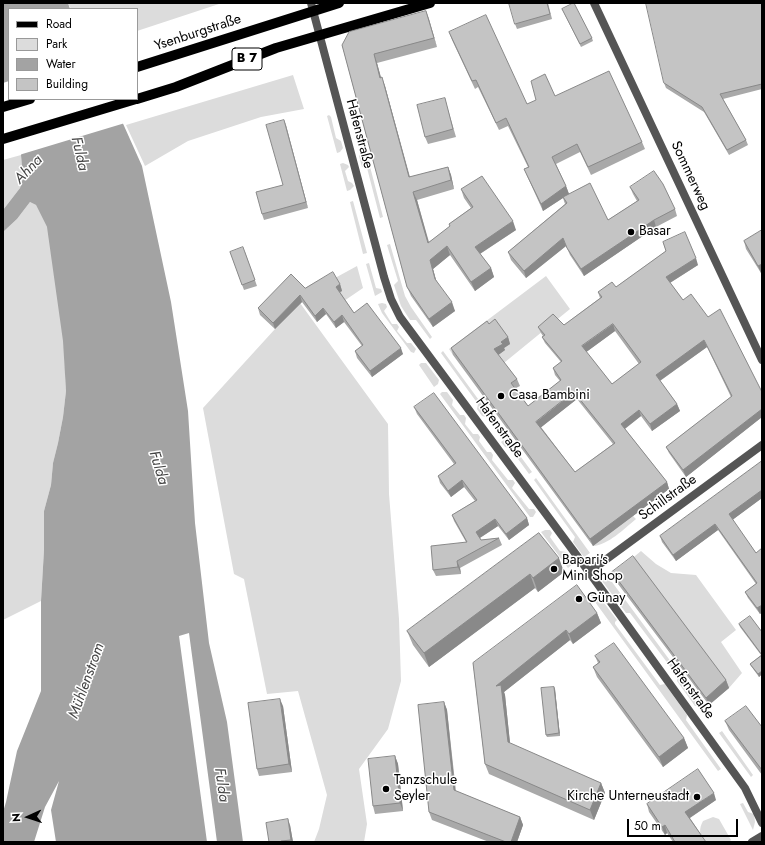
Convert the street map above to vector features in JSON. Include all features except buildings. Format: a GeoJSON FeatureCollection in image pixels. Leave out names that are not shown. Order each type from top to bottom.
{"type":"FeatureCollection","features":[{"type":"Feature","properties":{"kind":"main road","name":"B 7"},"geometry":{"type":"LineString","coordinates":[[312,7],[339,3]]}},
{"type":"Feature","properties":{"kind":"main road","name":"B 7"},"geometry":{"type":"LineString","coordinates":[[138,99],[176,87],[276,48],[430,3]]}},
{"type":"Feature","properties":{"kind":"main road","name":"Ysenburgstraße"},"geometry":{"type":"LineString","coordinates":[[138,67],[312,7]]}},
{"type":"Feature","properties":{"kind":"main road"},"geometry":{"type":"LineString","coordinates":[[3,107],[27,100]]}},
{"type":"Feature","properties":{"kind":"main road","name":"B 7"},"geometry":{"type":"LineString","coordinates":[[3,139],[134,100]]}},
{"type":"Feature","properties":{"kind":"street","name":"Sommerweg"},"geometry":{"type":"LineString","coordinates":[[594,3],[762,360]]}},
{"type":"Feature","properties":{"kind":"street","name":"Hafenstraße"},"geometry":{"type":"LineString","coordinates":[[312,7],[382,270],[391,299],[404,323],[589,572],[745,788],[762,823]]}},
{"type":"Feature","properties":{"kind":"street","name":"Schillstraße"},"geometry":{"type":"LineString","coordinates":[[589,572],[762,445]]}},
{"type":"Feature","properties":{"kind":"street"},"geometry":{"type":"LineString","coordinates":[[752,842],[762,836]]}},
{"type":"Feature","properties":{"kind":"green space"},"geometry":{"type":"Polygon","coordinates":[[[68,3],[222,3],[138,31],[138,8],[70,8],[68,3]]]}},
{"type":"Feature","properties":{"kind":"green space"},"geometry":{"type":"Polygon","coordinates":[[[293,75],[304,109],[261,117],[188,141],[145,166],[126,125],[293,75]]]}},
{"type":"Feature","properties":{"kind":"green space"},"geometry":{"type":"Polygon","coordinates":[[[329,115],[331,117],[336,138],[341,141],[343,148],[337,153],[327,116],[329,115]]]}},
{"type":"Feature","properties":{"kind":"green space"},"geometry":{"type":"Polygon","coordinates":[[[366,151],[383,217],[380,218],[367,168],[362,167],[359,156],[362,152],[366,151]]]}},
{"type":"Feature","properties":{"kind":"green space"},"geometry":{"type":"Polygon","coordinates":[[[21,155],[23,178],[20,188],[3,210],[3,160],[21,155]]]}},
{"type":"Feature","properties":{"kind":"green space"},"geometry":{"type":"Polygon","coordinates":[[[343,163],[349,167],[345,171],[348,181],[354,186],[347,191],[340,164],[343,163]]]}},
{"type":"Feature","properties":{"kind":"green space"},"geometry":{"type":"Polygon","coordinates":[[[353,201],[367,253],[363,254],[350,202],[353,201]]]}},
{"type":"Feature","properties":{"kind":"green space"},"geometry":{"type":"Polygon","coordinates":[[[30,202],[36,205],[47,227],[50,228],[63,322],[66,391],[63,417],[53,463],[51,485],[44,511],[44,550],[41,601],[3,620],[3,232],[17,219],[30,202]]]}},
{"type":"Feature","properties":{"kind":"green space"},"geometry":{"type":"Polygon","coordinates":[[[390,244],[405,296],[432,337],[430,339],[416,320],[410,320],[401,306],[394,285],[398,281],[387,245],[390,244]]]}},
{"type":"Feature","properties":{"kind":"green space"},"geometry":{"type":"Polygon","coordinates":[[[369,263],[376,288],[381,289],[382,292],[375,296],[366,264],[369,263]]]}},
{"type":"Feature","properties":{"kind":"green space"},"geometry":{"type":"Polygon","coordinates":[[[357,266],[363,288],[344,301],[338,293],[335,278],[357,266]]]}},
{"type":"Feature","properties":{"kind":"green space"},"geometry":{"type":"Polygon","coordinates":[[[546,276],[570,309],[499,367],[453,355],[449,349],[546,276]]]}},
{"type":"Feature","properties":{"kind":"green space"},"geometry":{"type":"Polygon","coordinates":[[[300,303],[388,424],[389,494],[399,619],[401,681],[388,729],[359,769],[367,824],[364,842],[314,842],[319,829],[327,795],[298,691],[267,694],[244,579],[234,574],[203,408],[300,303]]]}},
{"type":"Feature","properties":{"kind":"green space"},"geometry":{"type":"Polygon","coordinates":[[[378,304],[386,304],[387,307],[384,311],[392,324],[397,324],[399,327],[397,331],[407,343],[411,343],[416,349],[414,353],[411,352],[382,313],[378,304]]]}},
{"type":"Feature","properties":{"kind":"green space"},"geometry":{"type":"Polygon","coordinates":[[[443,351],[489,414],[486,417],[482,416],[477,409],[478,404],[441,353],[443,351]]]}},
{"type":"Feature","properties":{"kind":"green space"},"geometry":{"type":"Polygon","coordinates":[[[421,363],[426,363],[439,380],[438,384],[434,387],[419,365],[421,363]]]}},
{"type":"Feature","properties":{"kind":"green space"},"geometry":{"type":"Polygon","coordinates":[[[442,392],[447,392],[453,400],[452,405],[460,415],[464,415],[466,418],[465,424],[473,434],[478,434],[480,437],[479,441],[487,452],[491,452],[493,455],[492,460],[508,480],[513,480],[515,483],[512,488],[529,509],[534,509],[536,512],[533,517],[530,517],[440,394],[442,392]]]}},
{"type":"Feature","properties":{"kind":"green space"},"geometry":{"type":"Polygon","coordinates":[[[507,438],[532,472],[529,474],[510,448],[505,447],[501,442],[507,438]]]}},
{"type":"Feature","properties":{"kind":"green space"},"geometry":{"type":"Polygon","coordinates":[[[536,478],[590,553],[584,557],[573,542],[575,537],[534,480],[536,478]]]}},
{"type":"Feature","properties":{"kind":"green space"},"geometry":{"type":"Polygon","coordinates":[[[633,516],[636,519],[616,536],[604,543],[593,546],[633,516]]]}},
{"type":"Feature","properties":{"kind":"green space"},"geometry":{"type":"Polygon","coordinates":[[[550,530],[552,533],[550,537],[560,551],[566,552],[574,563],[568,568],[541,532],[550,530]]]}},
{"type":"Feature","properties":{"kind":"green space"},"geometry":{"type":"Polygon","coordinates":[[[641,551],[656,564],[671,573],[696,575],[736,630],[721,642],[742,673],[729,688],[617,571],[641,551]]]}},
{"type":"Feature","properties":{"kind":"green space"},"geometry":{"type":"Polygon","coordinates":[[[605,579],[612,582],[711,716],[708,718],[699,706],[695,706],[677,681],[678,677],[630,613],[626,613],[602,581],[605,579]]]}},
{"type":"Feature","properties":{"kind":"green space"},"geometry":{"type":"Polygon","coordinates":[[[595,591],[617,620],[615,624],[660,685],[665,684],[687,715],[686,720],[721,769],[718,771],[590,595],[595,591]]]}},
{"type":"Feature","properties":{"kind":"green space"},"geometry":{"type":"Polygon","coordinates":[[[722,731],[753,775],[751,777],[719,733],[722,731]]]}},
{"type":"Feature","properties":{"kind":"green space"},"geometry":{"type":"Polygon","coordinates":[[[743,803],[748,812],[754,814],[755,822],[753,830],[740,804],[743,803]]]}},
{"type":"Feature","properties":{"kind":"green space"},"geometry":{"type":"Polygon","coordinates":[[[713,817],[719,819],[731,840],[729,842],[704,842],[702,839],[700,829],[703,821],[713,817]]]}},
{"type":"Feature","properties":{"kind":"water"},"geometry":{"type":"Polygon","coordinates":[[[3,3],[68,3],[70,8],[8,8],[8,100],[112,100],[142,166],[171,302],[188,411],[195,523],[209,643],[227,722],[243,842],[217,842],[189,633],[179,636],[207,842],[56,842],[51,810],[59,781],[45,807],[34,842],[3,842],[3,812],[17,751],[41,691],[41,601],[44,550],[44,511],[51,485],[53,463],[63,417],[66,391],[63,341],[47,227],[36,205],[30,202],[17,219],[3,232],[3,210],[20,188],[23,178],[21,155],[23,146],[3,102],[3,3]]]}},
{"type":"Feature","properties":{"kind":"pier"},"geometry":{"type":"Polygon","coordinates":[[[8,81],[8,100],[114,100],[125,123],[19,155],[21,147],[3,107],[3,83],[8,81]]]}},
{"type":"Feature","properties":{"kind":"place","name":"Basar"},"geometry":{"type":"Point","coordinates":[631,232]}},
{"type":"Feature","properties":{"kind":"place","name":"Casa Bambini"},"geometry":{"type":"Point","coordinates":[501,396]}},
{"type":"Feature","properties":{"kind":"place","name":"Bapari's Mini Shop"},"geometry":{"type":"Point","coordinates":[554,569]}},
{"type":"Feature","properties":{"kind":"place","name":"Günay"},"geometry":{"type":"Point","coordinates":[579,599]}},
{"type":"Feature","properties":{"kind":"place","name":"Tanzschule Seyler"},"geometry":{"type":"Point","coordinates":[386,789]}},
{"type":"Feature","properties":{"kind":"place","name":"Kirche Unterneustadt"},"geometry":{"type":"Point","coordinates":[697,797]}},
{"type":"Feature","properties":{"kind":"water label","name":"Fulda"},"geometry":{"type":"Point","coordinates":[79,154]}},
{"type":"Feature","properties":{"kind":"water label","name":"Ahna"},"geometry":{"type":"Point","coordinates":[29,170]}},
{"type":"Feature","properties":{"kind":"water label","name":"Fulda"},"geometry":{"type":"Point","coordinates":[158,468]}},
{"type":"Feature","properties":{"kind":"water label","name":"Mühlenstrom"},"geometry":{"type":"Point","coordinates":[87,681]}},
{"type":"Feature","properties":{"kind":"water label","name":"Fulda"},"geometry":{"type":"Point","coordinates":[221,785]}}]}
